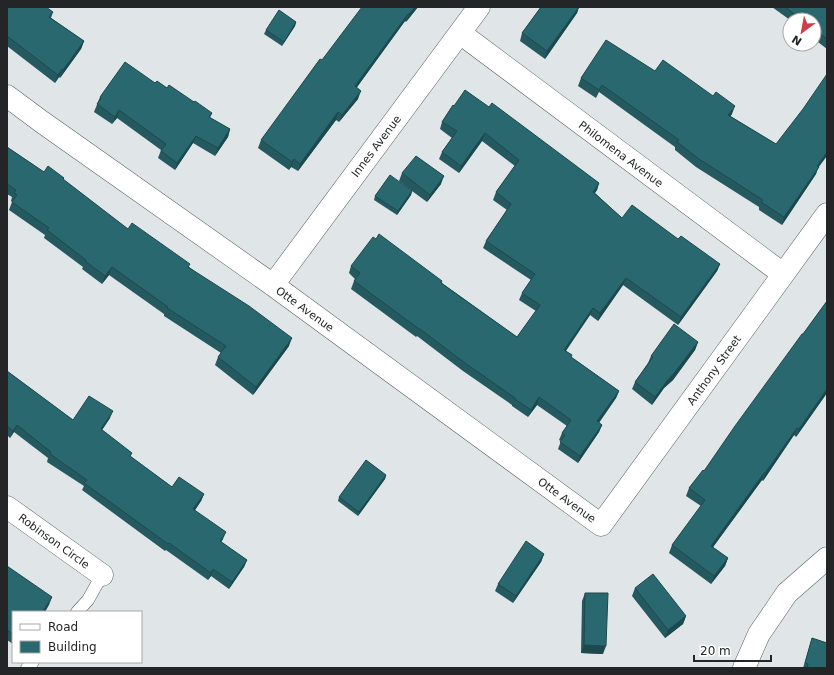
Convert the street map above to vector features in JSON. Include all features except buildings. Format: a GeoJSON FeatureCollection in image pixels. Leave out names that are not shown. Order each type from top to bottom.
{"type":"FeatureCollection","features":[{"type":"Feature","properties":{"kind":"street","name":"Innes Avenue"},"geometry":{"type":"LineString","coordinates":[[273,285],[479,7]]}},
{"type":"Feature","properties":{"kind":"street","name":"Philomena Avenue"},"geometry":{"type":"LineString","coordinates":[[460,33],[783,274]]}},
{"type":"Feature","properties":{"kind":"street","name":"Otte Avenue"},"geometry":{"type":"LineString","coordinates":[[7,96],[273,285],[601,526]]}},
{"type":"Feature","properties":{"kind":"street","name":"Anthony Street"},"geometry":{"type":"LineString","coordinates":[[601,526],[827,214]]}},
{"type":"Feature","properties":{"kind":"street","name":"Robinson Circle"},"geometry":{"type":"LineString","coordinates":[[7,507],[102,575]]}},
{"type":"Feature","properties":{"kind":"street"},"geometry":{"type":"LineString","coordinates":[[744,668],[759,634],[787,594],[827,558]]}},
{"type":"Feature","properties":{"kind":"lane"},"geometry":{"type":"LineString","coordinates":[[78,611],[88,600],[102,575]]}}]}
